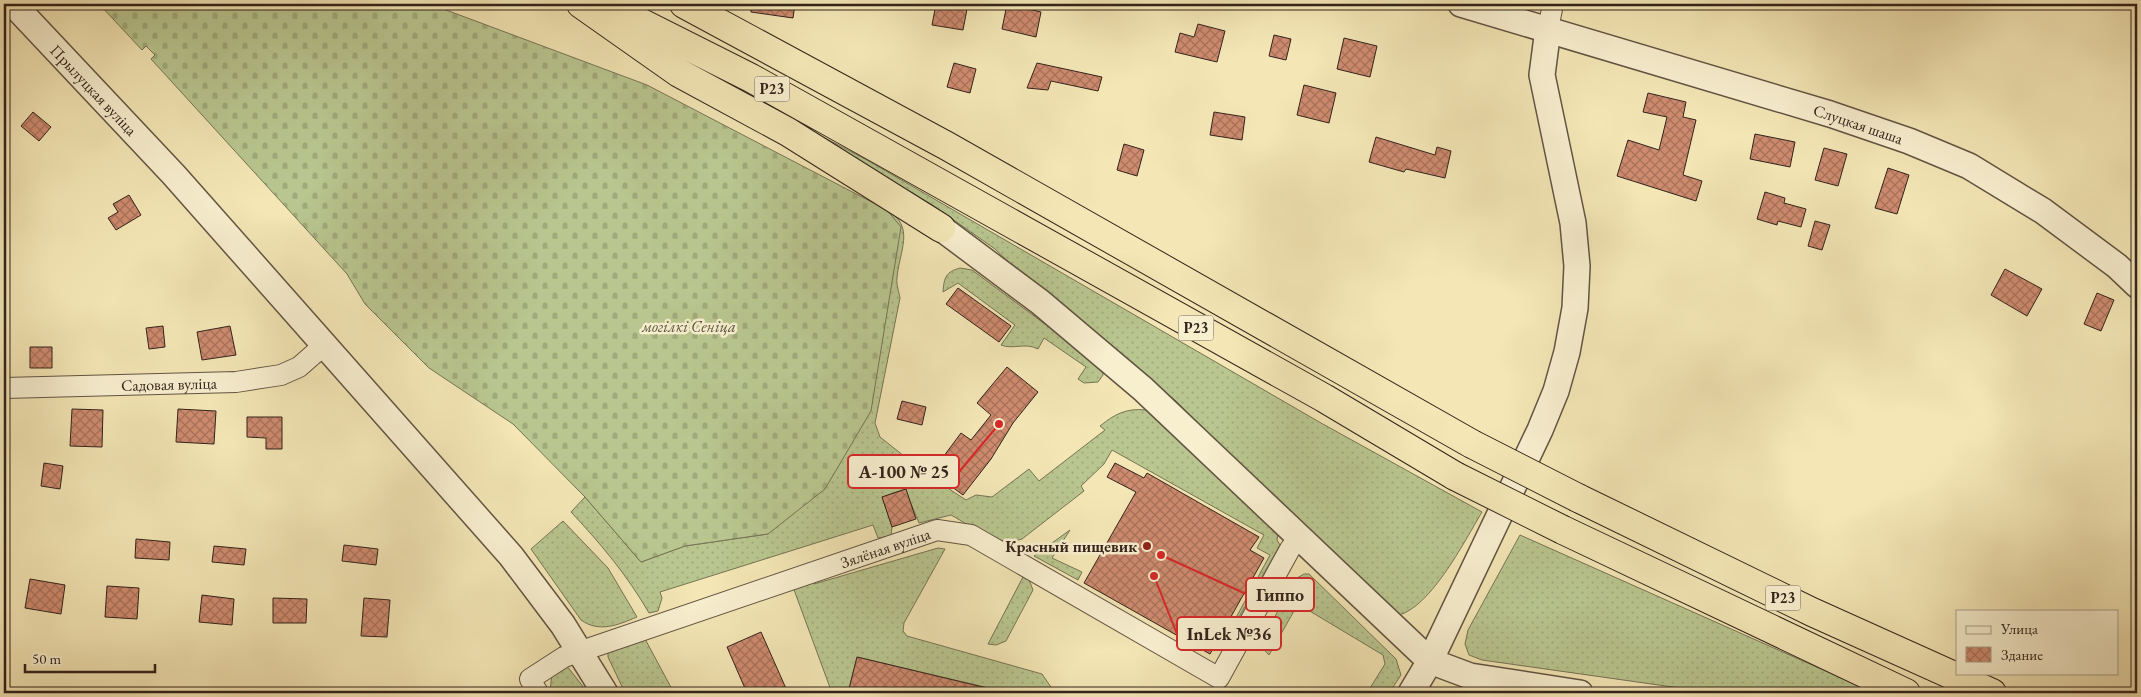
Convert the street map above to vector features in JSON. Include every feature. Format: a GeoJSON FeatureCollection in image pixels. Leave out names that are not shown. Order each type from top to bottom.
{"type":"FeatureCollection","features":[{"type":"Feature","properties":{"kind":"highway"},"geometry":{"type":"LineString","coordinates":[[581,4],[679,73],[788,132],[941,228]]}},
{"type":"Feature","properties":{"kind":"highway","name":"Р23"},"geometry":{"type":"LineString","coordinates":[[604,4],[759,82],[1324,398],[1455,476],[1563,530],[1906,693]]}},
{"type":"Feature","properties":{"kind":"highway","name":"Р23"},"geometry":{"type":"LineString","coordinates":[[684,4],[938,142],[1472,444],[1812,612],[1992,693]]}},
{"type":"Feature","properties":{"kind":"street","name":"Прылуцкая вуліца"},"geometry":{"type":"LineString","coordinates":[[13,4],[174,175],[511,556],[581,652],[605,693]]}},
{"type":"Feature","properties":{"kind":"street","name":"Слуцкая шаша"},"geometry":{"type":"LineString","coordinates":[[1461,4],[1830,114],[1909,140],[1969,166],[2043,211],[2117,266],[2137,285]]}},
{"type":"Feature","properties":{"kind":"street"},"geometry":{"type":"LineString","coordinates":[[1411,693],[1430,662],[1540,430],[1556,391],[1567,352],[1575,308],[1576,266],[1573,223],[1542,75],[1548,29],[1554,4]]}},
{"type":"Feature","properties":{"kind":"street"},"geometry":{"type":"LineString","coordinates":[[941,228],[1040,302],[1143,389],[1430,662],[1470,676],[1580,693]]}},
{"type":"Feature","properties":{"kind":"street","name":"Садовая вуліца"},"geometry":{"type":"LineString","coordinates":[[4,388],[236,382],[281,375],[299,367],[324,346]]}},
{"type":"Feature","properties":{"kind":"street","name":"Зялёная вуліца"},"geometry":{"type":"LineString","coordinates":[[581,652],[937,530],[971,535],[1219,678],[1290,549],[1300,537]]}},
{"type":"Feature","properties":{"kind":"street"},"geometry":{"type":"LineString","coordinates":[[538,693],[530,678],[564,657],[581,652]]}},
{"type":"Feature","properties":{"kind":"green space","name":"могілкі Сеніца"},"geometry":{"type":"Polygon","coordinates":[[[99,4],[430,4],[647,85],[887,210],[901,227],[871,411],[825,489],[768,534],[685,546],[641,562],[585,497],[513,424],[429,368],[365,304],[347,274],[151,59],[155,55],[146,46],[142,50],[99,4]]]}},
{"type":"Feature","properties":{"kind":"green space"},"geometry":{"type":"Polygon","coordinates":[[[754,101],[867,160],[1321,423],[1482,512],[1456,557],[1432,590],[1419,603],[1406,612],[1393,616],[1175,400],[1033,285],[995,249],[931,204],[754,101]]]}},
{"type":"Feature","properties":{"kind":"green space"},"geometry":{"type":"Polygon","coordinates":[[[887,210],[901,224],[904,240],[897,280],[900,298],[875,423],[880,437],[928,475],[966,500],[976,495],[992,497],[1029,469],[1039,481],[1105,430],[1100,426],[1111,418],[1127,411],[1146,410],[1278,533],[1277,540],[1280,545],[1230,633],[1226,636],[1270,555],[1257,548],[1264,535],[1112,450],[1104,464],[1081,486],[1084,491],[1022,539],[1003,541],[994,539],[951,515],[919,523],[905,489],[882,497],[892,527],[891,536],[878,538],[873,525],[660,592],[662,598],[658,611],[649,613],[613,560],[571,512],[585,497],[641,562],[685,546],[768,534],[887,210]]]}},
{"type":"Feature","properties":{"kind":"green space"},"geometry":{"type":"Polygon","coordinates":[[[960,268],[972,270],[1103,367],[1103,375],[1098,382],[1084,383],[1078,379],[1086,367],[1044,338],[1038,349],[1028,346],[1010,347],[1001,345],[1015,325],[958,283],[943,292],[944,282],[949,273],[960,268]]]}},
{"type":"Feature","properties":{"kind":"green space"},"geometry":{"type":"Polygon","coordinates":[[[563,521],[608,568],[637,617],[616,625],[602,627],[588,624],[581,620],[531,549],[563,521]]]}},
{"type":"Feature","properties":{"kind":"green space"},"geometry":{"type":"Polygon","coordinates":[[[1070,530],[1052,558],[1082,572],[1078,580],[1034,556],[1070,530]]]}},
{"type":"Feature","properties":{"kind":"green space"},"geometry":{"type":"Polygon","coordinates":[[[1520,535],[1875,693],[1715,693],[1482,660],[1469,655],[1465,644],[1468,630],[1520,535]]]}},
{"type":"Feature","properties":{"kind":"green space"},"geometry":{"type":"Polygon","coordinates":[[[938,548],[945,549],[904,623],[903,631],[907,636],[1042,674],[1055,693],[1010,693],[857,657],[848,693],[832,693],[793,587],[811,580],[814,584],[938,548]]]}},
{"type":"Feature","properties":{"kind":"green space"},"geometry":{"type":"Polygon","coordinates":[[[1304,574],[1309,574],[1396,659],[1401,675],[1389,693],[1367,693],[1385,664],[1383,655],[1298,604],[1269,655],[1259,644],[1297,578],[1304,574]]]}},
{"type":"Feature","properties":{"kind":"green space"},"geometry":{"type":"Polygon","coordinates":[[[1023,577],[1029,580],[1033,590],[1006,641],[996,645],[988,644],[1023,577]]]}},
{"type":"Feature","properties":{"kind":"green space"},"geometry":{"type":"Polygon","coordinates":[[[644,637],[674,693],[625,693],[608,657],[608,652],[644,637]]]}},
{"type":"Feature","properties":{"kind":"green space"},"geometry":{"type":"Polygon","coordinates":[[[566,665],[588,693],[550,693],[552,672],[566,665]]]}},
{"type":"Feature","properties":{"kind":"building"},"geometry":{"type":"Polygon","coordinates":[[[751,4],[795,4],[793,18],[751,12],[751,4]]]}},
{"type":"Feature","properties":{"kind":"building"},"geometry":{"type":"Polygon","coordinates":[[[936,4],[968,4],[963,30],[932,25],[936,4]]]}},
{"type":"Feature","properties":{"kind":"building"},"geometry":{"type":"Polygon","coordinates":[[[1007,4],[1041,12],[1036,37],[1002,29],[1007,4]]]}},
{"type":"Feature","properties":{"kind":"building"},"geometry":{"type":"Polygon","coordinates":[[[1198,24],[1225,31],[1217,62],[1175,52],[1180,33],[1194,37],[1198,24]]]}},
{"type":"Feature","properties":{"kind":"building"},"geometry":{"type":"Polygon","coordinates":[[[1274,35],[1291,39],[1286,60],[1269,56],[1274,35]]]}},
{"type":"Feature","properties":{"kind":"building"},"geometry":{"type":"Polygon","coordinates":[[[1344,38],[1377,46],[1370,77],[1337,69],[1344,38]]]}},
{"type":"Feature","properties":{"kind":"building"},"geometry":{"type":"Polygon","coordinates":[[[954,63],[976,69],[970,93],[947,87],[954,63]]]}},
{"type":"Feature","properties":{"kind":"building"},"geometry":{"type":"Polygon","coordinates":[[[1037,63],[1102,77],[1098,91],[1051,81],[1048,90],[1027,88],[1037,63]]]}},
{"type":"Feature","properties":{"kind":"building"},"geometry":{"type":"Polygon","coordinates":[[[1304,85],[1336,93],[1329,123],[1297,115],[1304,85]]]}},
{"type":"Feature","properties":{"kind":"building"},"geometry":{"type":"Polygon","coordinates":[[[1648,93],[1686,102],[1683,117],[1696,120],[1683,175],[1702,181],[1696,201],[1617,176],[1628,140],[1659,150],[1667,117],[1643,112],[1648,93]]]}},
{"type":"Feature","properties":{"kind":"building"},"geometry":{"type":"Polygon","coordinates":[[[33,112],[51,127],[39,141],[21,126],[33,112]]]}},
{"type":"Feature","properties":{"kind":"building"},"geometry":{"type":"Polygon","coordinates":[[[1214,112],[1245,117],[1242,140],[1210,135],[1214,112]]]}},
{"type":"Feature","properties":{"kind":"building"},"geometry":{"type":"Polygon","coordinates":[[[1755,134],[1795,142],[1790,167],[1750,159],[1755,134]]]}},
{"type":"Feature","properties":{"kind":"building"},"geometry":{"type":"Polygon","coordinates":[[[1376,137],[1435,155],[1437,147],[1451,151],[1445,178],[1406,169],[1404,172],[1369,162],[1376,137]]]}},
{"type":"Feature","properties":{"kind":"building"},"geometry":{"type":"Polygon","coordinates":[[[1124,144],[1144,150],[1137,176],[1117,170],[1124,144]]]}},
{"type":"Feature","properties":{"kind":"building"},"geometry":{"type":"Polygon","coordinates":[[[1824,148],[1847,154],[1838,186],[1815,180],[1824,148]]]}},
{"type":"Feature","properties":{"kind":"building"},"geometry":{"type":"Polygon","coordinates":[[[1888,168],[1909,175],[1897,214],[1875,208],[1888,168]]]}},
{"type":"Feature","properties":{"kind":"building"},"geometry":{"type":"Polygon","coordinates":[[[1765,192],[1785,198],[1784,203],[1806,209],[1801,227],[1778,221],[1777,225],[1757,219],[1765,192]]]}},
{"type":"Feature","properties":{"kind":"building"},"geometry":{"type":"Polygon","coordinates":[[[129,195],[141,215],[116,230],[108,218],[118,212],[113,204],[129,195]]]}},
{"type":"Feature","properties":{"kind":"building"},"geometry":{"type":"Polygon","coordinates":[[[1815,221],[1830,225],[1822,250],[1808,246],[1815,221]]]}},
{"type":"Feature","properties":{"kind":"building"},"geometry":{"type":"Polygon","coordinates":[[[2005,269],[2042,289],[2027,316],[1991,295],[2005,269]]]}},
{"type":"Feature","properties":{"kind":"building"},"geometry":{"type":"Polygon","coordinates":[[[958,288],[1011,326],[999,342],[946,304],[958,288]]]}},
{"type":"Feature","properties":{"kind":"building"},"geometry":{"type":"Polygon","coordinates":[[[2097,293],[2114,300],[2101,331],[2084,324],[2097,293]]]}},
{"type":"Feature","properties":{"kind":"building"},"geometry":{"type":"Polygon","coordinates":[[[163,326],[165,347],[149,349],[146,328],[163,326]]]}},
{"type":"Feature","properties":{"kind":"building"},"geometry":{"type":"Polygon","coordinates":[[[230,326],[236,355],[202,360],[197,332],[230,326]]]}},
{"type":"Feature","properties":{"kind":"building"},"geometry":{"type":"Polygon","coordinates":[[[30,347],[52,347],[52,368],[30,368],[30,347]]]}},
{"type":"Feature","properties":{"kind":"building"},"geometry":{"type":"Polygon","coordinates":[[[1007,367],[1038,392],[1013,423],[991,459],[963,495],[932,472],[961,433],[971,440],[991,415],[977,403],[1007,367]]]}},
{"type":"Feature","properties":{"kind":"building"},"geometry":{"type":"Polygon","coordinates":[[[902,401],[926,407],[922,425],[897,419],[902,401]]]}},
{"type":"Feature","properties":{"kind":"building"},"geometry":{"type":"Polygon","coordinates":[[[72,409],[103,410],[102,447],[70,446],[72,409]]]}},
{"type":"Feature","properties":{"kind":"building"},"geometry":{"type":"Polygon","coordinates":[[[178,409],[216,411],[214,444],[176,442],[178,409]]]}},
{"type":"Feature","properties":{"kind":"building"},"geometry":{"type":"Polygon","coordinates":[[[247,417],[282,417],[282,449],[266,449],[266,438],[247,437],[247,417]]]}},
{"type":"Feature","properties":{"kind":"building"},"geometry":{"type":"Polygon","coordinates":[[[44,463],[63,466],[60,489],[41,486],[44,463]]]}},
{"type":"Feature","properties":{"kind":"building"},"geometry":{"type":"Polygon","coordinates":[[[1115,463],[1144,478],[1147,473],[1259,537],[1250,550],[1264,558],[1210,654],[1084,583],[1136,492],[1107,477],[1115,463]]]}},
{"type":"Feature","properties":{"kind":"building"},"geometry":{"type":"Polygon","coordinates":[[[906,489],[916,519],[892,527],[882,497],[906,489]]]}},
{"type":"Feature","properties":{"kind":"building"},"geometry":{"type":"Polygon","coordinates":[[[136,539],[170,542],[169,560],[135,558],[136,539]]]}},
{"type":"Feature","properties":{"kind":"building"},"geometry":{"type":"Polygon","coordinates":[[[344,545],[378,549],[376,565],[342,561],[344,545]]]}},
{"type":"Feature","properties":{"kind":"building"},"geometry":{"type":"Polygon","coordinates":[[[214,546],[246,549],[244,565],[212,562],[214,546]]]}},
{"type":"Feature","properties":{"kind":"building"},"geometry":{"type":"Polygon","coordinates":[[[30,579],[65,585],[61,614],[25,608],[30,579]]]}},
{"type":"Feature","properties":{"kind":"building"},"geometry":{"type":"Polygon","coordinates":[[[107,586],[139,588],[137,619],[105,617],[107,586]]]}},
{"type":"Feature","properties":{"kind":"building"},"geometry":{"type":"Polygon","coordinates":[[[202,595],[234,599],[232,625],[199,622],[202,595]]]}},
{"type":"Feature","properties":{"kind":"building"},"geometry":{"type":"Polygon","coordinates":[[[273,598],[307,599],[306,623],[273,623],[273,598]]]}},
{"type":"Feature","properties":{"kind":"building"},"geometry":{"type":"Polygon","coordinates":[[[364,598],[390,600],[387,637],[361,636],[364,598]]]}},
{"type":"Feature","properties":{"kind":"building"},"geometry":{"type":"Polygon","coordinates":[[[761,632],[788,693],[747,693],[727,647],[761,632]]]}},
{"type":"Feature","properties":{"kind":"building"},"geometry":{"type":"Polygon","coordinates":[[[857,657],[987,688],[986,693],[848,693],[857,657]]]}},
{"type":"Feature","properties":{"kind":"place","name":"А-100 № 25"},"geometry":{"type":"Point","coordinates":[999,424]}},
{"type":"Feature","properties":{"kind":"place","name":"Красный пищевик"},"geometry":{"type":"Point","coordinates":[1147,546]}},
{"type":"Feature","properties":{"kind":"place","name":"Гиппо"},"geometry":{"type":"Point","coordinates":[1161,555]}},
{"type":"Feature","properties":{"kind":"place","name":"InLek №36"},"geometry":{"type":"Point","coordinates":[1154,576]}}]}
